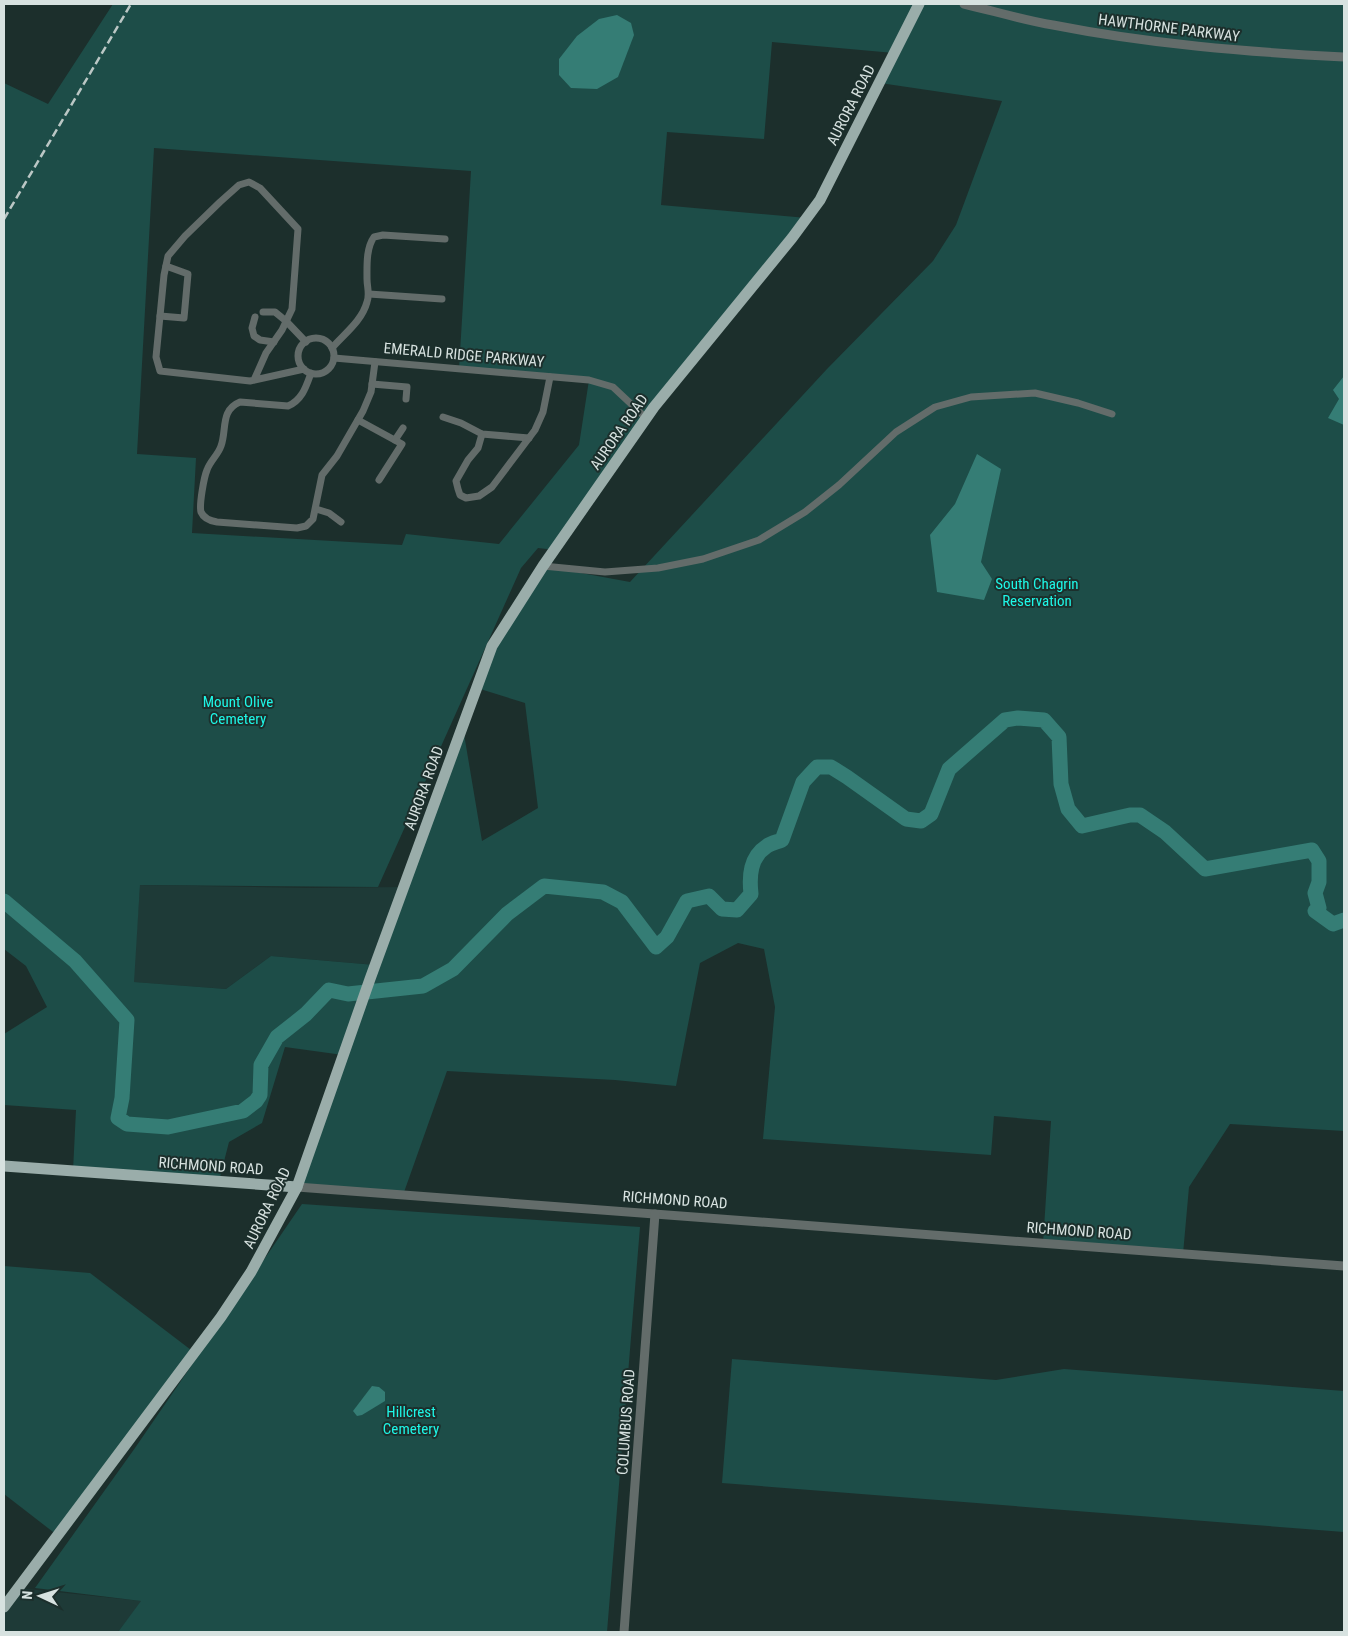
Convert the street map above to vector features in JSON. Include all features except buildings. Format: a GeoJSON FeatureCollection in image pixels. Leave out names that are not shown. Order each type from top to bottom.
{"type":"FeatureCollection","features":[{"type":"Feature","properties":{"kind":"main road","name":"AURORA ROAD"},"geometry":{"type":"LineString","coordinates":[[4,1607],[221,1317],[251,1272],[297,1187],[360,1006],[492,646],[543,566],[646,418],[794,236],[820,200],[919,4]]}},
{"type":"Feature","properties":{"kind":"main road","name":"RICHMOND ROAD"},"geometry":{"type":"LineString","coordinates":[[4,1166],[297,1187]]}},
{"type":"Feature","properties":{"kind":"street","name":"HAWTHORNE PARKWAY"},"geometry":{"type":"LineString","coordinates":[[964,4],[1052,25],[1150,41],[1247,52],[1344,57]]}},
{"type":"Feature","properties":{"kind":"street"},"geometry":{"type":"LineString","coordinates":[[254,380],[266,353],[292,309],[298,229],[260,188],[249,182],[239,185],[220,202],[185,236],[168,256],[156,357],[160,372],[250,381],[304,369]]}},
{"type":"Feature","properties":{"kind":"street"},"geometry":{"type":"LineString","coordinates":[[332,348],[365,309],[369,294],[367,281],[369,249],[370,242],[374,237],[383,234],[445,240]]}},
{"type":"Feature","properties":{"kind":"street"},"geometry":{"type":"LineString","coordinates":[[160,316],[184,318],[188,274],[166,266]]}},
{"type":"Feature","properties":{"kind":"street"},"geometry":{"type":"LineString","coordinates":[[369,294],[442,299]]}},
{"type":"Feature","properties":{"kind":"street"},"geometry":{"type":"LineString","coordinates":[[263,312],[275,312],[306,342]]}},
{"type":"Feature","properties":{"kind":"street"},"geometry":{"type":"LineString","coordinates":[[255,317],[252,328],[254,336],[260,340],[274,342]]}},
{"type":"Feature","properties":{"kind":"street"},"geometry":{"type":"LineString","coordinates":[[315,338],[320,339],[332,348],[334,358],[326,371],[316,374],[311,373],[300,365],[299,350],[306,342],[315,338]]}},
{"type":"Feature","properties":{"kind":"street","name":"EMERALD RIDGE PARKWAY"},"geometry":{"type":"LineString","coordinates":[[334,358],[589,380],[613,387],[646,418]]}},
{"type":"Feature","properties":{"kind":"street","name":"EMERALD RIDGE PARKWAY"},"geometry":{"type":"LineString","coordinates":[[316,509],[318,487],[322,475],[337,456],[358,420],[371,392],[375,362]]}},
{"type":"Feature","properties":{"kind":"street"},"geometry":{"type":"LineString","coordinates":[[311,373],[302,395],[288,406],[240,402],[234,404],[230,409],[226,416],[222,445],[207,468],[203,481],[201,512],[204,517],[217,522],[297,528],[306,526],[316,509],[329,513],[341,522]]}},
{"type":"Feature","properties":{"kind":"street","name":"EMERALD RIDGE PARKWAY"},"geometry":{"type":"LineString","coordinates":[[482,434],[478,448],[468,460],[456,481],[460,495],[466,498],[479,496],[492,487],[539,424],[550,377]]}},
{"type":"Feature","properties":{"kind":"street"},"geometry":{"type":"LineString","coordinates":[[372,384],[407,387],[406,399]]}},
{"type":"Feature","properties":{"kind":"street"},"geometry":{"type":"LineString","coordinates":[[543,566],[605,572],[658,568],[703,559],[759,540],[805,512],[839,485],[896,432],[935,407],[971,397],[1035,393],[1078,403],[1112,414]]}},
{"type":"Feature","properties":{"kind":"street"},"geometry":{"type":"LineString","coordinates":[[443,417],[462,423],[482,434],[529,438]]}},
{"type":"Feature","properties":{"kind":"street"},"geometry":{"type":"LineString","coordinates":[[358,420],[402,444],[379,480]]}},
{"type":"Feature","properties":{"kind":"street"},"geometry":{"type":"LineString","coordinates":[[395,440],[404,428]]}},
{"type":"Feature","properties":{"kind":"street","name":"RICHMOND ROAD"},"geometry":{"type":"LineString","coordinates":[[297,1187],[1344,1266]]}},
{"type":"Feature","properties":{"kind":"street","name":"COLUMBUS ROAD"},"geometry":{"type":"LineString","coordinates":[[624,1632],[655,1214]]}},
{"type":"Feature","properties":{"kind":"shaded area"},"geometry":{"type":"Polygon","coordinates":[[[617,15],[631,23],[634,35],[618,77],[597,89],[571,88],[559,75],[559,59],[577,36],[599,19],[617,15]]]}},
{"type":"Feature","properties":{"kind":"shaded area"},"geometry":{"type":"Polygon","coordinates":[[[1344,376],[1344,425],[1328,418],[1339,399],[1333,390],[1344,376]]]}},
{"type":"Feature","properties":{"kind":"shaded area"},"geometry":{"type":"Polygon","coordinates":[[[977,454],[1001,469],[981,562],[992,579],[984,600],[937,592],[930,535],[955,504],[977,454]]]}},
{"type":"Feature","properties":{"kind":"shaded area"},"geometry":{"type":"Polygon","coordinates":[[[140,885],[309,888],[404,887],[375,965],[271,956],[226,989],[133,982],[140,885]]]}},
{"type":"Feature","properties":{"kind":"shaded area"},"geometry":{"type":"Polygon","coordinates":[[[372,1386],[379,1387],[385,1392],[385,1401],[357,1416],[353,1411],[372,1386]]]}},
{"type":"Feature","properties":{"kind":"shaded area"},"geometry":{"type":"Polygon","coordinates":[[[18,1588],[142,1601],[118,1632],[4,1632],[4,1607],[18,1588]]]}},
{"type":"Feature","properties":{"kind":"green space"},"geometry":{"type":"Polygon","coordinates":[[[113,4],[1344,4],[1344,1131],[1230,1124],[1189,1187],[1183,1254],[1043,1243],[1051,1121],[994,1116],[991,1155],[763,1139],[775,1007],[764,949],[738,943],[700,963],[676,1086],[615,1080],[447,1071],[403,1195],[297,1187],[343,1055],[285,1047],[262,1123],[229,1142],[219,1181],[73,1171],[76,1110],[4,1105],[4,1034],[47,1007],[26,966],[4,949],[4,83],[48,104],[113,4]],[[772,42],[764,139],[667,132],[661,205],[807,218],[654,407],[555,550],[538,548],[521,568],[378,887],[140,885],[134,982],[226,989],[271,956],[375,965],[463,728],[482,841],[538,808],[525,703],[477,688],[492,646],[543,566],[630,582],[827,369],[933,261],[956,225],[1002,101],[880,83],[894,53],[772,42]],[[154,148],[137,454],[196,458],[192,533],[402,545],[406,534],[499,544],[579,445],[589,380],[459,369],[471,171],[154,148]]]}},
{"type":"Feature","properties":{"kind":"green space","name":"Hillcrest Cemetery"},"geometry":{"type":"Polygon","coordinates":[[[302,1204],[640,1227],[607,1632],[118,1632],[141,1601],[35,1588],[135,1448],[302,1204]]]}},
{"type":"Feature","properties":{"kind":"green space"},"geometry":{"type":"Polygon","coordinates":[[[4,1266],[90,1273],[195,1353],[57,1535],[4,1494],[4,1266]]]}},
{"type":"Feature","properties":{"kind":"green space"},"geometry":{"type":"Polygon","coordinates":[[[732,1359],[996,1380],[1064,1369],[1344,1391],[1344,1532],[722,1483],[732,1359]]]}},
{"type":"Feature","properties":{"kind":"waterway"},"geometry":{"type":"LineString","coordinates":[[4,901],[75,961],[127,1020],[122,1098],[118,1118],[127,1124],[168,1127],[243,1111],[256,1101],[260,1095],[261,1065],[277,1037],[306,1014],[329,990],[348,994],[423,986],[453,969],[507,914],[544,886],[603,892],[622,902],[656,947],[667,937],[687,901],[709,896],[722,909],[737,910],[751,894],[750,880],[754,861],[761,850],[782,840],[803,782],[817,767],[831,767],[906,819],[921,821],[931,814],[949,769],[1005,720],[1018,718],[1044,720],[1059,737],[1061,784],[1068,809],[1082,826],[1130,815],[1140,815],[1165,832],[1205,869],[1312,850],[1319,861],[1319,882],[1315,893],[1319,908],[1315,911],[1333,924],[1344,920]]}},
{"type":"Feature","properties":{"kind":"railway"},"geometry":{"type":"LineString","coordinates":[[4,219],[131,4]]}},
{"type":"Feature","properties":{"kind":"park label","name":"South Chagrin Reservation"},"geometry":{"type":"Point","coordinates":[1037,592]}},
{"type":"Feature","properties":{"kind":"park label","name":"Mount Olive Cemetery"},"geometry":{"type":"Point","coordinates":[238,710]}}]}
